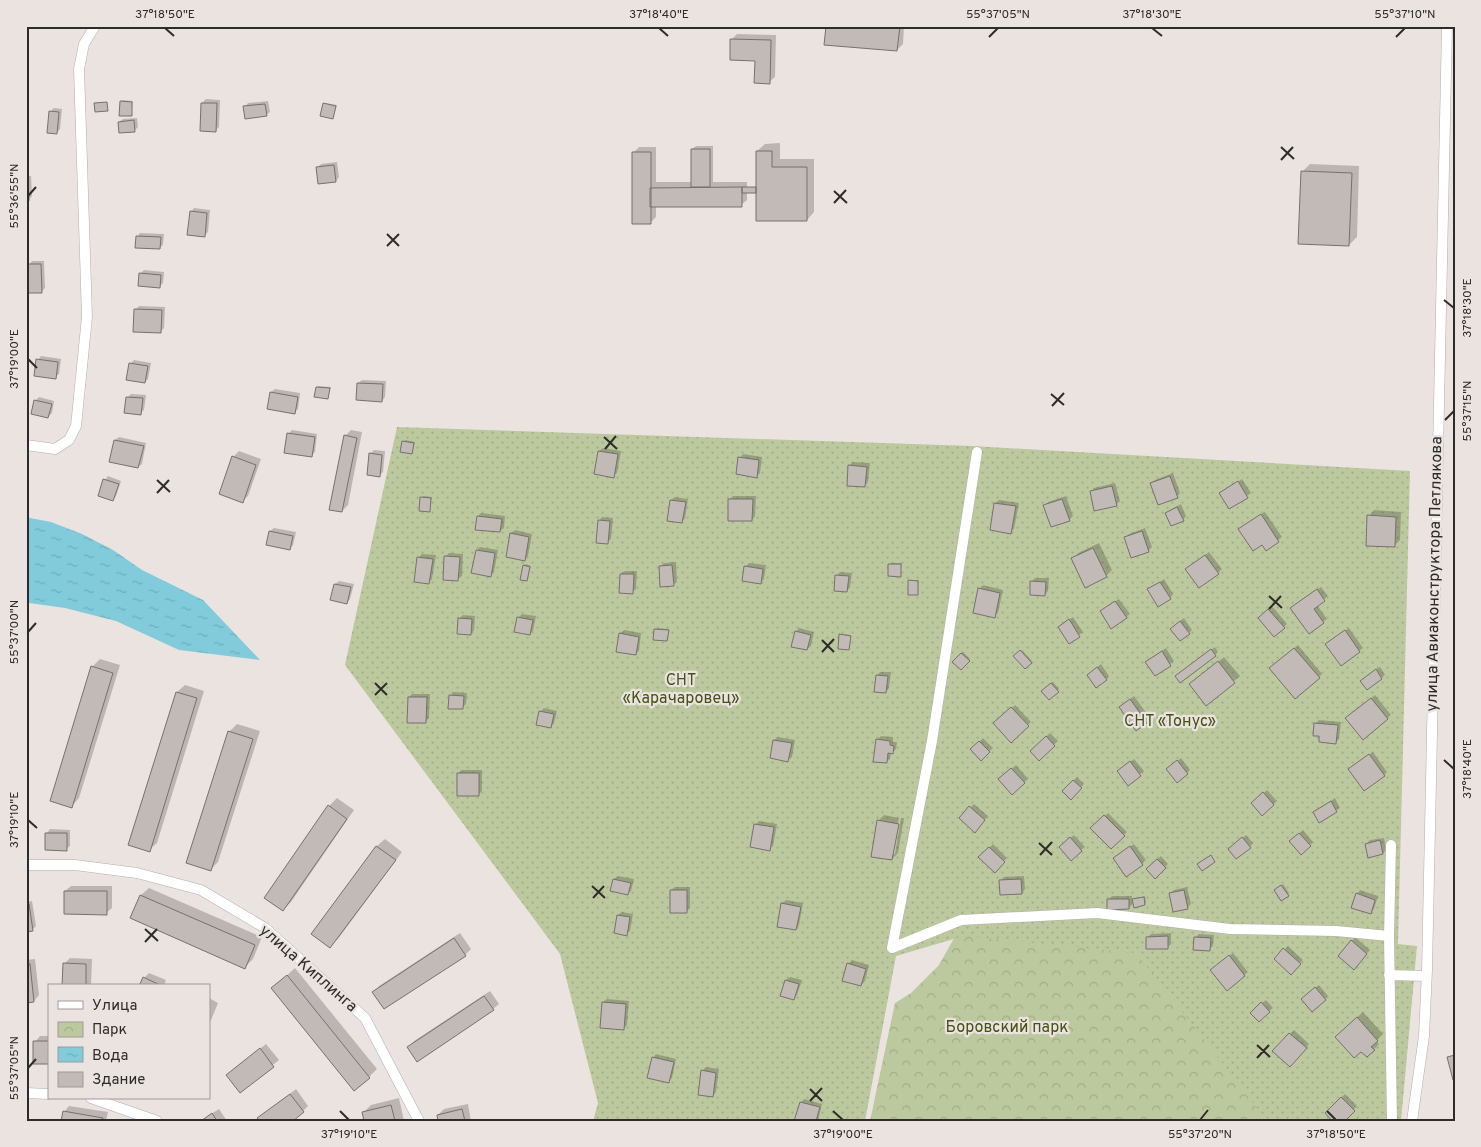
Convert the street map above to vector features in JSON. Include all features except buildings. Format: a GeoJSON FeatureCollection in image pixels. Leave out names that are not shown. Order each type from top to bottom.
{"type":"FeatureCollection","features":[{"type":"Feature","properties":{"kind":"street"},"geometry":{"type":"LineString","coordinates":[[26,444],[55,449],[69,440],[76,426],[86,317],[79,69],[84,44],[95,26]]}},
{"type":"Feature","properties":{"kind":"street","name":"улица Авиаконструктора Петлякова"},"geometry":{"type":"LineString","coordinates":[[1412,1121],[1424,1036],[1426,976],[1447,26]]}},
{"type":"Feature","properties":{"kind":"street"},"geometry":{"type":"LineString","coordinates":[[977,452],[932,742],[892,948],[961,920],[1097,913],[1230,929],[1336,931],[1389,936]]}},
{"type":"Feature","properties":{"kind":"street"},"geometry":{"type":"LineString","coordinates":[[1391,845],[1389,975],[1392,1121]]}},
{"type":"Feature","properties":{"kind":"street","name":"улица Киплинга"},"geometry":{"type":"LineString","coordinates":[[26,866],[75,865],[145,875],[201,890],[265,928],[365,1018],[420,1121]]}},
{"type":"Feature","properties":{"kind":"street"},"geometry":{"type":"LineString","coordinates":[[1389,975],[1426,976]]}},
{"type":"Feature","properties":{"kind":"street"},"geometry":{"type":"LineString","coordinates":[[26,1093],[48,1094]]}},
{"type":"Feature","properties":{"kind":"street"},"geometry":{"type":"LineString","coordinates":[[97,1100],[157,1121]]}},
{"type":"Feature","properties":{"kind":"green space"},"geometry":{"type":"Polygon","coordinates":[[[397,427],[972,446],[1410,471],[1398,944],[1417,946],[1401,1121],[1266,1121],[1136,953],[964,936],[896,956],[865,1121],[593,1121],[598,1103],[560,954],[345,665],[397,427]]]}},
{"type":"Feature","properties":{"kind":"green space","name":"Боровский парк"},"geometry":{"type":"Polygon","coordinates":[[[957,933],[1132,946],[1271,1121],[870,1121],[895,1003],[911,993],[939,965],[957,933]]]}},
{"type":"Feature","properties":{"kind":"water"},"geometry":{"type":"Polygon","coordinates":[[[26,515],[30,518],[51,522],[82,534],[113,550],[142,570],[203,600],[260,660],[179,650],[116,621],[65,608],[29,603],[26,609],[26,515]]]}},
{"type":"Feature","properties":{"kind":"park label","name":"СНТ «Карачаровец»"},"geometry":{"type":"Point","coordinates":[681,690]}},
{"type":"Feature","properties":{"kind":"park label","name":"СНТ «Тонус»"},"geometry":{"type":"Point","coordinates":[1170,722]}}]}
